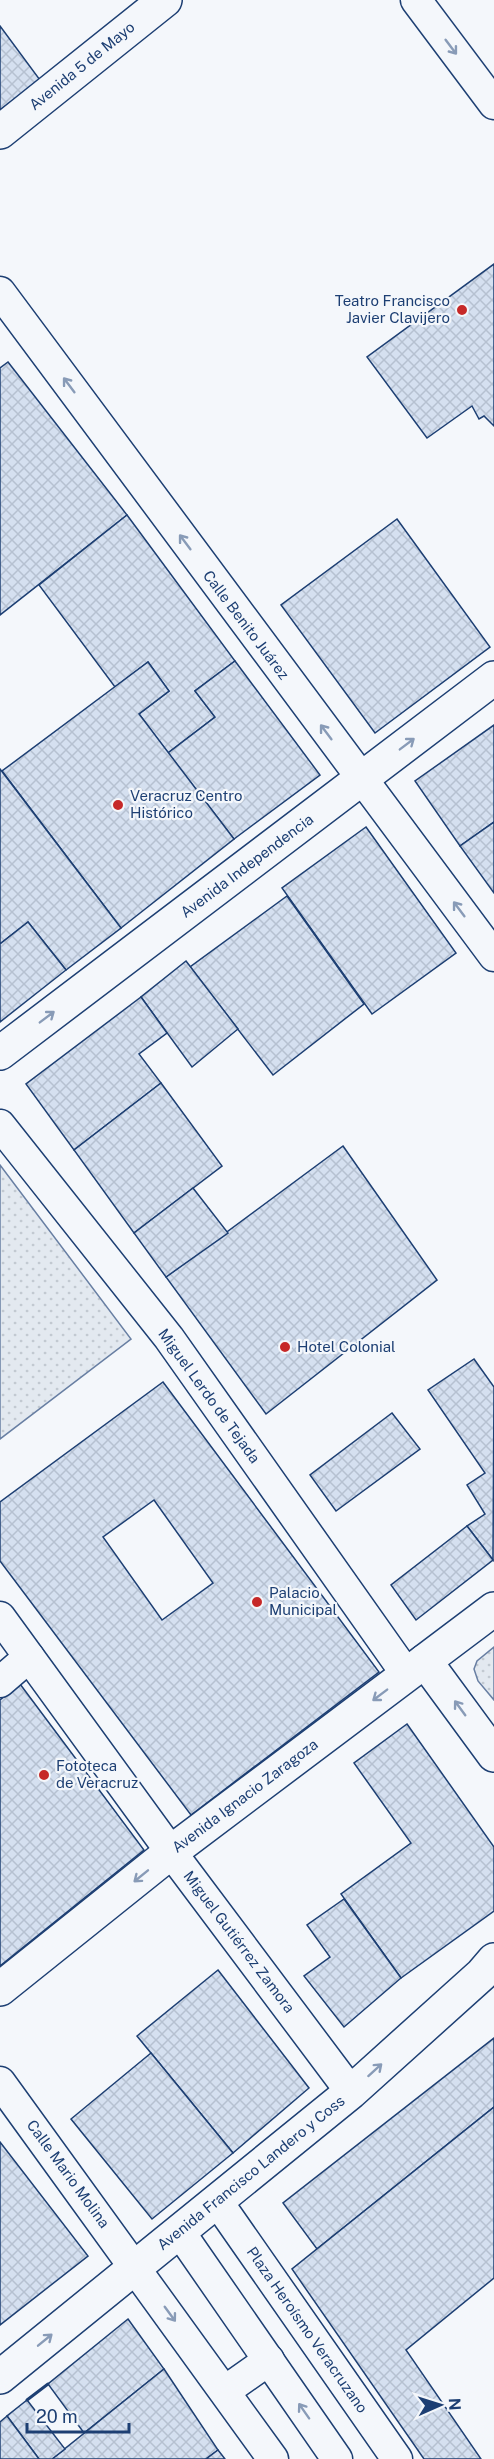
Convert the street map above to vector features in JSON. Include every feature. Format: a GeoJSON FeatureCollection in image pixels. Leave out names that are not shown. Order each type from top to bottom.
{"type":"FeatureCollection","features":[{"type":"Feature","properties":{"kind":"main road","name":"Avenida 5 de Mayo"},"geometry":{"type":"LineString","coordinates":[[0,132],[165,0]]}},
{"type":"Feature","properties":{"kind":"main road","name":"Avenida Independencia"},"geometry":{"type":"LineString","coordinates":[[0,1053],[494,678]]}},
{"type":"Feature","properties":{"kind":"main road","name":"Avenida Ignacio Zaragoza"},"geometry":{"type":"LineString","coordinates":[[0,1989],[171,1852],[494,1609]]}},
{"type":"Feature","properties":{"kind":"main road"},"geometry":{"type":"LineString","coordinates":[[416,1668],[494,1755]]}},
{"type":"Feature","properties":{"kind":"main road","name":"Avenida Francisco Landero y Coss"},"geometry":{"type":"LineString","coordinates":[[0,2377],[351,2092],[483,1974],[494,1960]]}},
{"type":"Feature","properties":{"kind":"street"},"geometry":{"type":"LineString","coordinates":[[416,0],[494,104]]}},
{"type":"Feature","properties":{"kind":"street","name":"Calle Benito Juárez"},"geometry":{"type":"LineString","coordinates":[[0,292],[494,956]]}},
{"type":"Feature","properties":{"kind":"street","name":"Miguel Lerdo de Tejada"},"geometry":{"type":"LineString","coordinates":[[0,1125],[169,1338],[416,1668]]}},
{"type":"Feature","properties":{"kind":"street","name":"Miguel Gutiérrez Zamora"},"geometry":{"type":"LineString","coordinates":[[0,1617],[171,1852],[351,2092]]}},
{"type":"Feature","properties":{"kind":"street"},"geometry":{"type":"LineString","coordinates":[[0,1682],[29,1657]]}},
{"type":"Feature","properties":{"kind":"street","name":"Calle Mario Molina"},"geometry":{"type":"LineString","coordinates":[[0,2082],[273,2459]]}},
{"type":"Feature","properties":{"kind":"street","name":"Plaza Heroísmo Veracruzano"},"geometry":{"type":"LineString","coordinates":[[217,2200],[397,2459]]}},
{"type":"Feature","properties":{"kind":"street"},"geometry":{"type":"LineString","coordinates":[[179,2231],[337,2459]]}},
{"type":"Feature","properties":{"kind":"street"},"geometry":{"type":"LineString","coordinates":[[225,2391],[269,2360]]}},
{"type":"Feature","properties":{"kind":"shaded area"},"geometry":{"type":"Polygon","coordinates":[[[0,1165],[131,1339],[0,1439],[0,1165]]]}},
{"type":"Feature","properties":{"kind":"shaded area"},"geometry":{"type":"Polygon","coordinates":[[[494,1647],[494,1700],[478,1681],[474,1669],[477,1661],[494,1647]]]}},
{"type":"Feature","properties":{"kind":"building"},"geometry":{"type":"Polygon","coordinates":[[[0,26],[40,80],[0,110],[0,26]]]}},
{"type":"Feature","properties":{"kind":"building","name":"Teatro Francisco Javier Clavijero"},"geometry":{"type":"Polygon","coordinates":[[[494,264],[494,426],[484,416],[479,419],[472,406],[427,438],[367,357],[494,264]]]}},
{"type":"Feature","properties":{"kind":"building"},"geometry":{"type":"Polygon","coordinates":[[[8,362],[127,515],[0,615],[0,368],[8,362]]]}},
{"type":"Feature","properties":{"kind":"building"},"geometry":{"type":"Polygon","coordinates":[[[127,515],[235,661],[195,691],[215,717],[168,753],[139,714],[169,691],[148,662],[115,687],[39,585],[127,515]]]}},
{"type":"Feature","properties":{"kind":"building"},"geometry":{"type":"Polygon","coordinates":[[[397,519],[490,647],[375,733],[281,605],[397,519]]]}},
{"type":"Feature","properties":{"kind":"building"},"geometry":{"type":"Polygon","coordinates":[[[235,661],[320,775],[234,839],[168,753],[215,717],[195,691],[235,661]]]}},
{"type":"Feature","properties":{"kind":"building","name":"Veracruz Centro Histórico"},"geometry":{"type":"Polygon","coordinates":[[[148,662],[169,691],[139,714],[234,839],[121,928],[2,771],[148,662]]]}},
{"type":"Feature","properties":{"kind":"building"},"geometry":{"type":"Polygon","coordinates":[[[494,725],[494,822],[460,846],[415,781],[494,725]]]}},
{"type":"Feature","properties":{"kind":"building"},"geometry":{"type":"Polygon","coordinates":[[[0,769],[121,928],[66,970],[28,922],[0,944],[0,769]]]}},
{"type":"Feature","properties":{"kind":"building"},"geometry":{"type":"Polygon","coordinates":[[[494,822],[494,893],[460,846],[494,822]]]}},
{"type":"Feature","properties":{"kind":"building"},"geometry":{"type":"Polygon","coordinates":[[[366,827],[456,953],[372,1014],[282,888],[366,827]]]}},
{"type":"Feature","properties":{"kind":"building"},"geometry":{"type":"Polygon","coordinates":[[[287,896],[364,1004],[273,1075],[190,967],[287,896]]]}},
{"type":"Feature","properties":{"kind":"building"},"geometry":{"type":"Polygon","coordinates":[[[28,922],[66,970],[0,1022],[0,944],[28,922]]]}},
{"type":"Feature","properties":{"kind":"building"},"geometry":{"type":"Polygon","coordinates":[[[186,961],[238,1029],[192,1067],[141,997],[186,961]]]}},
{"type":"Feature","properties":{"kind":"building"},"geometry":{"type":"Polygon","coordinates":[[[141,997],[167,1033],[139,1054],[161,1083],[74,1150],[26,1084],[141,997]]]}},
{"type":"Feature","properties":{"kind":"building"},"geometry":{"type":"Polygon","coordinates":[[[161,1083],[222,1166],[134,1233],[74,1150],[161,1083]]]}},
{"type":"Feature","properties":{"kind":"building","name":"Hotel Colonial"},"geometry":{"type":"Polygon","coordinates":[[[343,1146],[437,1280],[266,1414],[166,1277],[343,1146]]]}},
{"type":"Feature","properties":{"kind":"building"},"geometry":{"type":"Polygon","coordinates":[[[193,1188],[228,1233],[166,1277],[134,1233],[193,1188]]]}},
{"type":"Feature","properties":{"kind":"building"},"geometry":{"type":"Polygon","coordinates":[[[474,1359],[494,1387],[493,1560],[467,1526],[485,1514],[467,1485],[485,1473],[428,1390],[474,1359]]]}},
{"type":"Feature","properties":{"kind":"building","name":"Palacio Municipal"},"geometry":{"type":"Polygon","coordinates":[[[163,1382],[379,1672],[191,1815],[0,1561],[0,1502],[163,1382]],[[154,1500],[103,1537],[162,1620],[213,1583],[154,1500]]]}},
{"type":"Feature","properties":{"kind":"building"},"geometry":{"type":"Polygon","coordinates":[[[392,1413],[420,1449],[336,1511],[310,1475],[392,1413]]]}},
{"type":"Feature","properties":{"kind":"building"},"geometry":{"type":"Polygon","coordinates":[[[467,1526],[493,1560],[416,1620],[391,1585],[467,1526]]]}},
{"type":"Feature","properties":{"kind":"building","name":"Fototeca de Veracruz"},"geometry":{"type":"Polygon","coordinates":[[[20,1684],[144,1850],[0,1966],[0,1700],[20,1684]]]}},
{"type":"Feature","properties":{"kind":"building"},"geometry":{"type":"Polygon","coordinates":[[[407,1724],[494,1847],[494,1911],[401,1978],[341,1894],[411,1843],[354,1763],[407,1724]]]}},
{"type":"Feature","properties":{"kind":"building"},"geometry":{"type":"Polygon","coordinates":[[[344,1899],[401,1978],[344,2027],[304,1976],[330,1957],[307,1925],[344,1899]]]}},
{"type":"Feature","properties":{"kind":"building"},"geometry":{"type":"Polygon","coordinates":[[[218,1970],[309,2088],[233,2153],[137,2036],[218,1970]]]}},
{"type":"Feature","properties":{"kind":"building"},"geometry":{"type":"Polygon","coordinates":[[[494,2038],[494,2107],[317,2249],[283,2203],[494,2038]]]}},
{"type":"Feature","properties":{"kind":"building"},"geometry":{"type":"Polygon","coordinates":[[[151,2053],[233,2153],[152,2219],[71,2119],[151,2053]]]}},
{"type":"Feature","properties":{"kind":"building"},"geometry":{"type":"Polygon","coordinates":[[[494,2107],[494,2278],[406,2350],[481,2459],[424,2459],[292,2269],[494,2107]]]}},
{"type":"Feature","properties":{"kind":"building"},"geometry":{"type":"Polygon","coordinates":[[[0,2142],[88,2256],[0,2325],[0,2142]]]}},
{"type":"Feature","properties":{"kind":"building"},"geometry":{"type":"Polygon","coordinates":[[[128,2319],[164,2369],[84,2433],[48,2384],[128,2319]]]}},
{"type":"Feature","properties":{"kind":"building"},"geometry":{"type":"Polygon","coordinates":[[[164,2369],[218,2450],[206,2459],[52,2459],[164,2369]]]}},
{"type":"Feature","properties":{"kind":"building"},"geometry":{"type":"Polygon","coordinates":[[[27,2400],[65,2449],[52,2459],[39,2459],[7,2416],[27,2400]]]}},
{"type":"Feature","properties":{"kind":"building"},"geometry":{"type":"Polygon","coordinates":[[[7,2416],[39,2459],[0,2459],[0,2422],[7,2416]]]}},
{"type":"Feature","properties":{"kind":"building"},"geometry":{"type":"Polygon","coordinates":[[[218,2450],[225,2459],[206,2459],[218,2450]]]}},
{"type":"Feature","properties":{"kind":"wall"},"geometry":{"type":"LineString","coordinates":[[27,2400],[48,2384]]}},
{"type":"Feature","properties":{"kind":"place","name":"Teatro Francisco Javier Clavijero"},"geometry":{"type":"Point","coordinates":[462,310]}},
{"type":"Feature","properties":{"kind":"place","name":"Veracruz Centro Histórico"},"geometry":{"type":"Point","coordinates":[118,805]}},
{"type":"Feature","properties":{"kind":"place","name":"Hotel Colonial"},"geometry":{"type":"Point","coordinates":[285,1347]}},
{"type":"Feature","properties":{"kind":"place","name":"Palacio Municipal"},"geometry":{"type":"Point","coordinates":[257,1602]}},
{"type":"Feature","properties":{"kind":"place","name":"Fototeca de Veracruz"},"geometry":{"type":"Point","coordinates":[44,1775]}}]}
